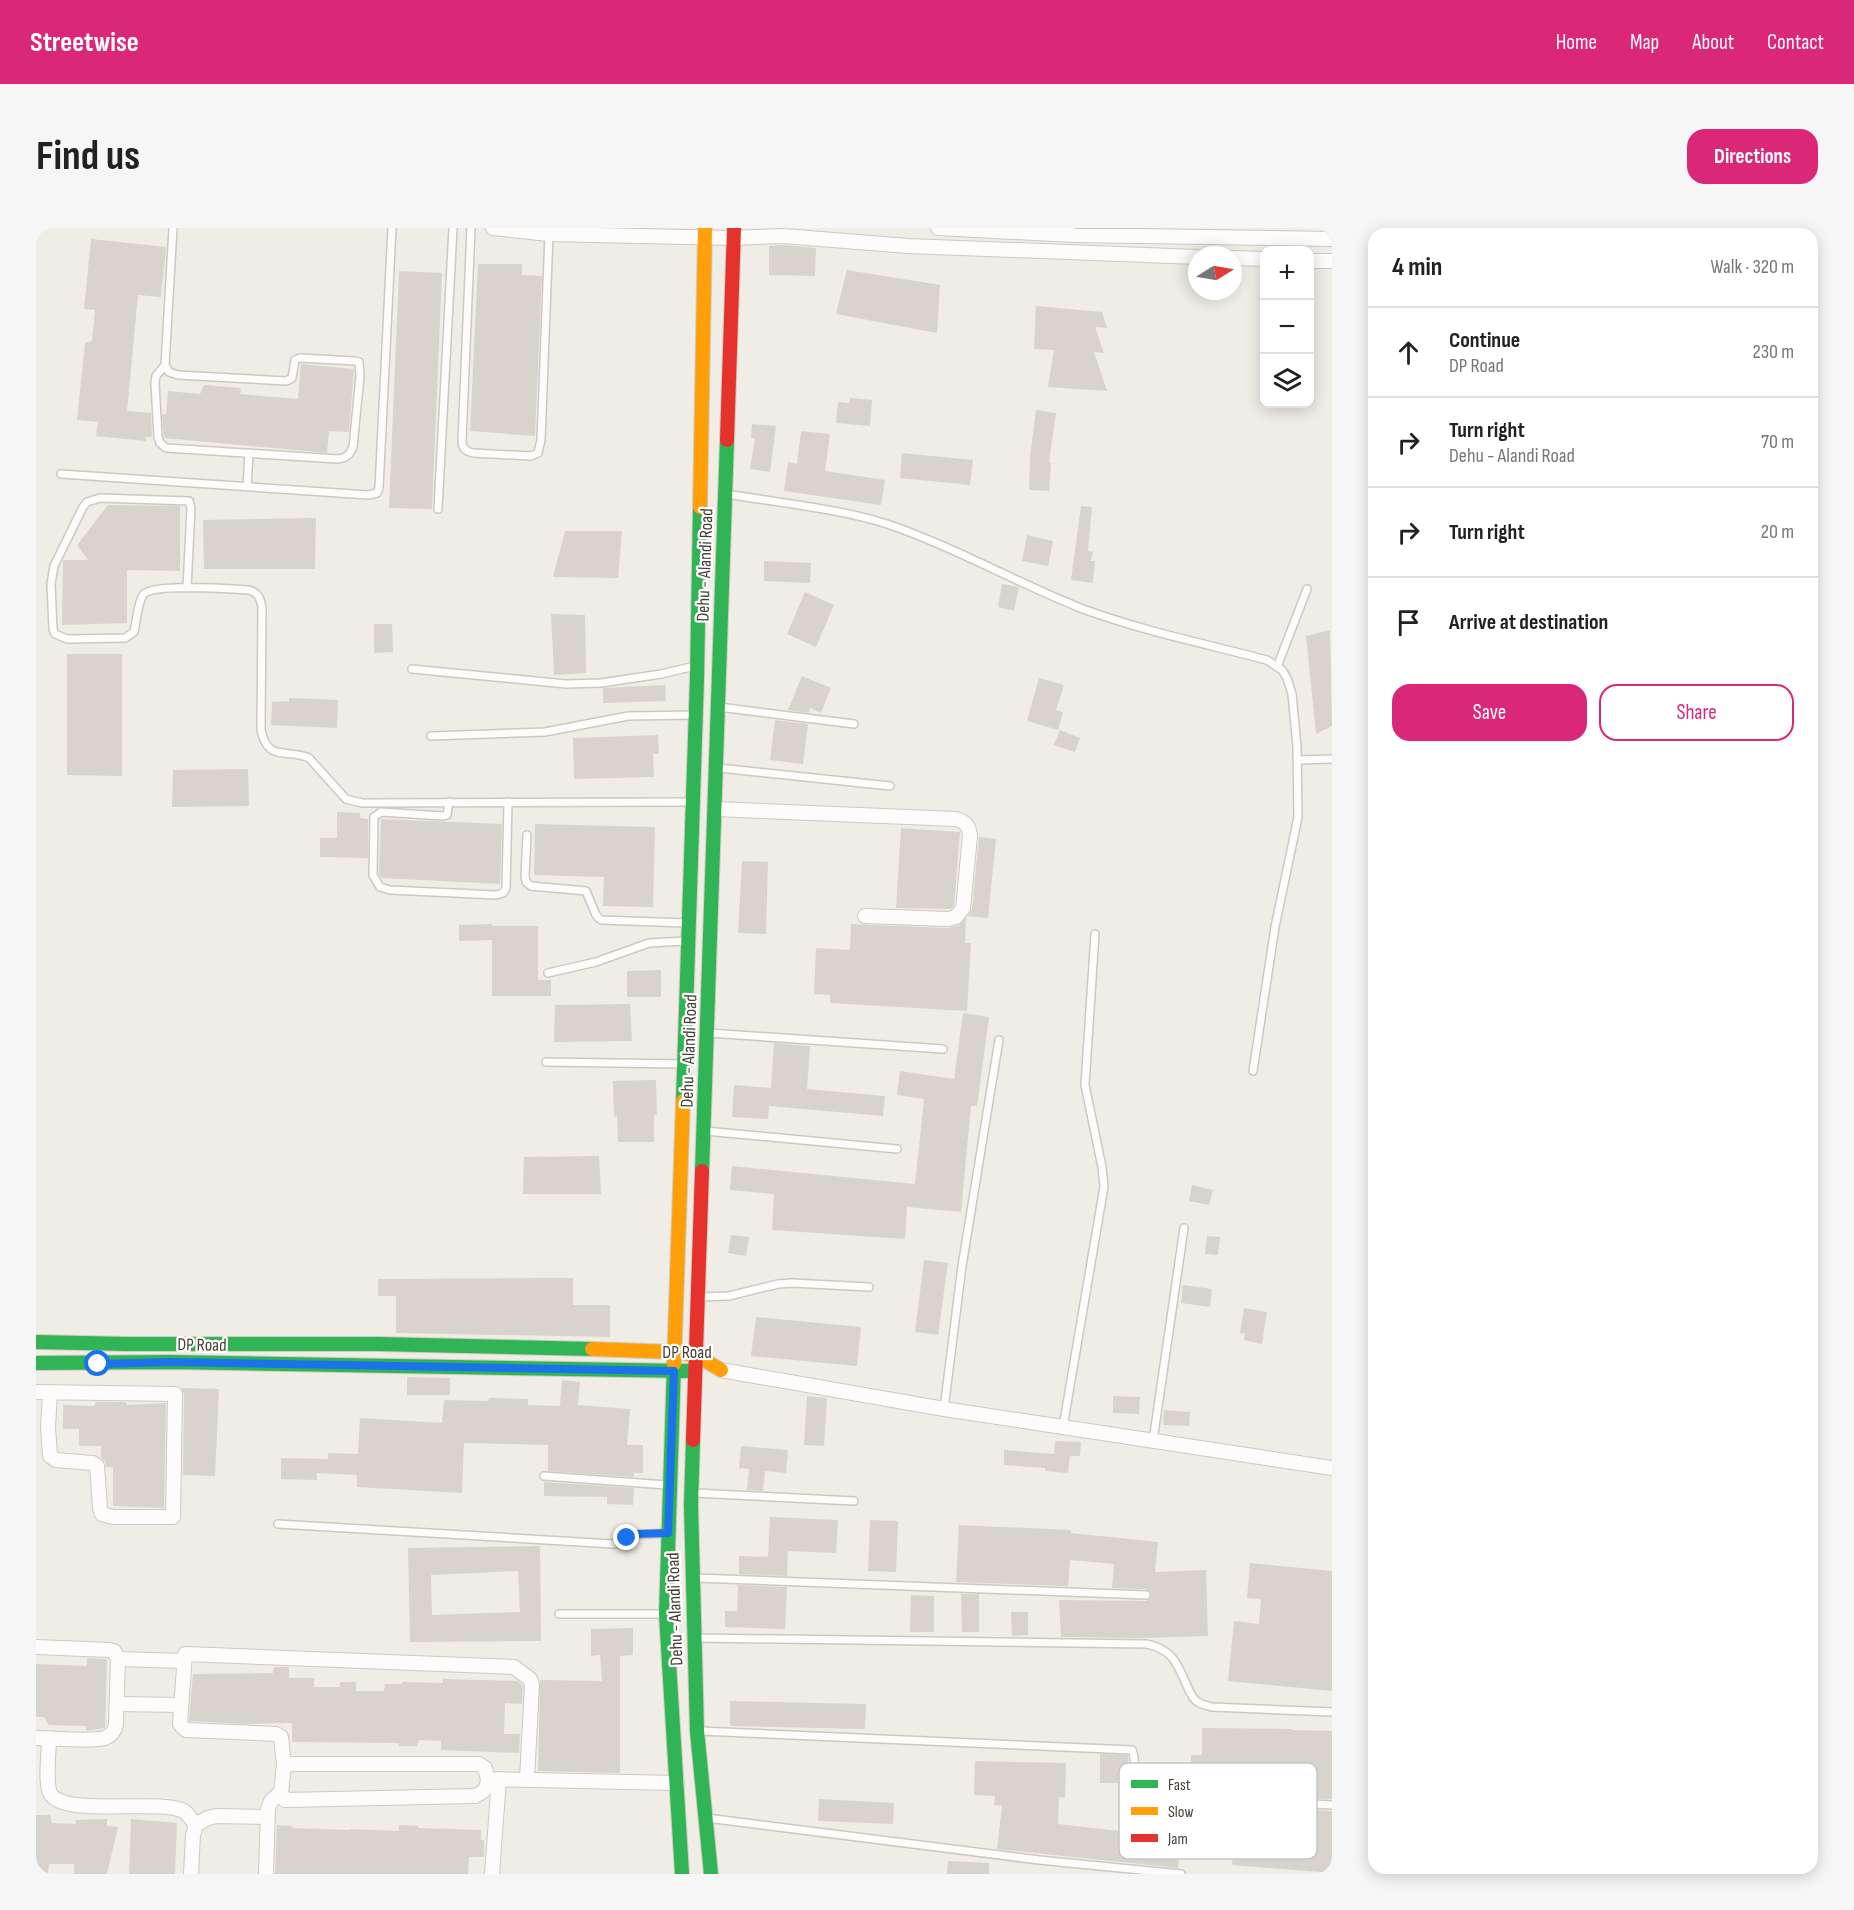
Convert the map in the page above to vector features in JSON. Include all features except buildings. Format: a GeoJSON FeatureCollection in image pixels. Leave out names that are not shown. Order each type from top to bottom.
{"type":"FeatureCollection","features":[{"type":"Feature","properties":{"kind":"main road","name":"Dehu - Alandi Road"},"geometry":{"type":"LineString","coordinates":[[682,1874],[667,1608],[668,1533],[697,665],[705,233]]}},
{"type":"Feature","properties":{"kind":"main road","name":"Dehu - Alandi Road"},"geometry":{"type":"LineString","coordinates":[[711,1874],[697,1731],[691,1493],[734,233]]}},
{"type":"Feature","properties":{"kind":"main road","name":"DP Road"},"geometry":{"type":"LineString","coordinates":[[36,1342],[147,1345],[472,1344],[674,1352],[696,1355],[721,1370]]}},
{"type":"Feature","properties":{"kind":"main road"},"geometry":{"type":"LineString","coordinates":[[147,1345],[147,1363]]}},
{"type":"Feature","properties":{"kind":"main road","name":"DP Road"},"geometry":{"type":"LineString","coordinates":[[36,1363],[696,1372],[721,1370]]}},
{"type":"Feature","properties":{"kind":"main road"},"geometry":{"type":"LineString","coordinates":[[667,1608],[692,1601]]}},
{"type":"Feature","properties":{"kind":"street"},"geometry":{"type":"LineString","coordinates":[[493,228],[549,234],[734,233],[920,246],[1188,257]]}},
{"type":"Feature","properties":{"kind":"street"},"geometry":{"type":"LineString","coordinates":[[938,228],[1331,235]]}},
{"type":"Feature","properties":{"kind":"street"},"geometry":{"type":"LineString","coordinates":[[1242,258],[1260,259]]}},
{"type":"Feature","properties":{"kind":"street"},"geometry":{"type":"LineString","coordinates":[[1314,261],[1332,261]]}},
{"type":"Feature","properties":{"kind":"street"},"geometry":{"type":"LineString","coordinates":[[715,809],[956,819],[964,822],[970,828],[963,908],[956,917],[948,919],[865,916]]}},
{"type":"Feature","properties":{"kind":"street"},"geometry":{"type":"LineString","coordinates":[[721,1370],[944,1409],[1332,1468]]}},
{"type":"Feature","properties":{"kind":"street"},"geometry":{"type":"LineString","coordinates":[[43,1392],[175,1394],[173,1517],[113,1517],[102,1514],[97,1466],[93,1463],[56,1460],[50,1456],[43,1392]]}},
{"type":"Feature","properties":{"kind":"street"},"geometry":{"type":"LineString","coordinates":[[36,1647],[109,1650],[114,1651],[118,1659],[115,1730],[106,1737],[43,1738],[51,1795],[57,1801],[73,1805],[169,1808],[184,1811],[196,1825]]}},
{"type":"Feature","properties":{"kind":"street"},"geometry":{"type":"LineString","coordinates":[[527,1779],[532,1685],[530,1679],[514,1667],[185,1654],[180,1724],[186,1730],[276,1734],[281,1737],[284,1765],[281,1792],[285,1800],[475,1796],[484,1792],[494,1779],[677,1783]]}},
{"type":"Feature","properties":{"kind":"street"},"geometry":{"type":"LineString","coordinates":[[118,1659],[183,1661]]}},
{"type":"Feature","properties":{"kind":"street"},"geometry":{"type":"LineString","coordinates":[[117,1704],[180,1705]]}},
{"type":"Feature","properties":{"kind":"street"},"geometry":{"type":"LineString","coordinates":[[284,1765],[478,1764],[485,1768],[494,1779],[492,1874]]}},
{"type":"Feature","properties":{"kind":"street"},"geometry":{"type":"LineString","coordinates":[[266,1874],[267,1809],[281,1792]]}},
{"type":"Feature","properties":{"kind":"street"},"geometry":{"type":"LineString","coordinates":[[191,1874],[193,1835],[196,1825],[216,1816],[267,1817]]}},
{"type":"Feature","properties":{"kind":"lane"},"geometry":{"type":"LineString","coordinates":[[165,365],[156,376],[155,383],[156,424],[160,443],[166,448],[338,459],[350,454],[353,447],[360,376],[359,363],[355,361],[300,358],[293,364],[292,378],[286,381],[178,375],[169,372],[165,365],[173,228]]}},
{"type":"Feature","properties":{"kind":"lane"},"geometry":{"type":"LineString","coordinates":[[61,474],[368,495],[377,493],[392,228]]}},
{"type":"Feature","properties":{"kind":"lane"},"geometry":{"type":"LineString","coordinates":[[438,509],[453,228]]}},
{"type":"Feature","properties":{"kind":"lane"},"geometry":{"type":"LineString","coordinates":[[471,228],[462,447],[467,452],[473,453],[531,456],[538,453],[541,441],[549,234]]}},
{"type":"Feature","properties":{"kind":"lane"},"geometry":{"type":"LineString","coordinates":[[247,487],[249,453]]}},
{"type":"Feature","properties":{"kind":"lane"},"geometry":{"type":"LineString","coordinates":[[725,493],[849,515],[886,524],[943,546],[1082,608],[1127,624],[1267,660],[1277,667],[1287,678],[1292,694],[1298,760],[1298,817],[1275,927],[1253,1071]]}},
{"type":"Feature","properties":{"kind":"lane"},"geometry":{"type":"LineString","coordinates":[[187,588],[191,508],[189,501],[93,499],[83,507],[51,576],[53,629],[55,634],[67,639],[125,638],[134,632],[143,596],[156,590],[187,588],[249,590],[256,592],[261,598],[261,730],[267,747],[281,754],[302,755],[309,758],[346,799],[355,802],[692,802]]}},
{"type":"Feature","properties":{"kind":"lane"},"geometry":{"type":"LineString","coordinates":[[1277,667],[1307,589]]}},
{"type":"Feature","properties":{"kind":"lane"},"geometry":{"type":"LineString","coordinates":[[412,669],[566,684],[661,674],[697,665]]}},
{"type":"Feature","properties":{"kind":"lane"},"geometry":{"type":"LineString","coordinates":[[719,707],[854,724]]}},
{"type":"Feature","properties":{"kind":"lane"},"geometry":{"type":"LineString","coordinates":[[431,736],[545,732],[628,716],[695,714]]}},
{"type":"Feature","properties":{"kind":"lane"},"geometry":{"type":"LineString","coordinates":[[1298,760],[1332,759]]}},
{"type":"Feature","properties":{"kind":"lane"},"geometry":{"type":"LineString","coordinates":[[717,768],[890,786]]}},
{"type":"Feature","properties":{"kind":"lane"},"geometry":{"type":"LineString","coordinates":[[449,802],[447,815],[381,812],[374,817],[373,875],[380,887],[402,891],[496,895],[503,893],[507,888],[508,802]]}},
{"type":"Feature","properties":{"kind":"lane"},"geometry":{"type":"LineString","coordinates":[[526,835],[525,876],[526,882],[531,886],[586,891],[600,920],[688,924]]}},
{"type":"Feature","properties":{"kind":"lane"},"geometry":{"type":"LineString","coordinates":[[1063,1427],[1104,1187],[1085,1085],[1095,934]]}},
{"type":"Feature","properties":{"kind":"lane"},"geometry":{"type":"LineString","coordinates":[[548,973],[596,962],[649,943],[669,940],[688,941]]}},
{"type":"Feature","properties":{"kind":"lane"},"geometry":{"type":"LineString","coordinates":[[708,1033],[943,1049]]}},
{"type":"Feature","properties":{"kind":"lane"},"geometry":{"type":"LineString","coordinates":[[944,1409],[962,1266],[999,1040]]}},
{"type":"Feature","properties":{"kind":"lane"},"geometry":{"type":"LineString","coordinates":[[546,1062],[684,1064]]}},
{"type":"Feature","properties":{"kind":"lane"},"geometry":{"type":"LineString","coordinates":[[704,1131],[897,1149]]}},
{"type":"Feature","properties":{"kind":"lane"},"geometry":{"type":"LineString","coordinates":[[1153,1441],[1184,1228]]}},
{"type":"Feature","properties":{"kind":"lane"},"geometry":{"type":"LineString","coordinates":[[698,1297],[729,1296],[778,1284],[792,1283],[869,1287]]}},
{"type":"Feature","properties":{"kind":"lane"},"geometry":{"type":"LineString","coordinates":[[544,1476],[670,1485]]}},
{"type":"Feature","properties":{"kind":"lane"},"geometry":{"type":"LineString","coordinates":[[691,1493],[854,1501]]}},
{"type":"Feature","properties":{"kind":"lane"},"geometry":{"type":"LineString","coordinates":[[278,1524],[613,1544],[631,1535],[668,1533]]}},
{"type":"Feature","properties":{"kind":"lane"},"geometry":{"type":"LineString","coordinates":[[692,1578],[1146,1595]]}},
{"type":"Feature","properties":{"kind":"lane"},"geometry":{"type":"LineString","coordinates":[[559,1614],[667,1608]]}},
{"type":"Feature","properties":{"kind":"lane"},"geometry":{"type":"LineString","coordinates":[[693,1638],[1147,1644],[1160,1647],[1177,1662],[1191,1695],[1197,1702],[1212,1707],[1332,1712]]}},
{"type":"Feature","properties":{"kind":"lane"},"geometry":{"type":"LineString","coordinates":[[697,1731],[1132,1750],[1135,1763]]}},
{"type":"Feature","properties":{"kind":"lane"},"geometry":{"type":"LineString","coordinates":[[1317,1804],[1332,1805]]}},
{"type":"Feature","properties":{"kind":"lane"},"geometry":{"type":"LineString","coordinates":[[705,1817],[1039,1860],[1181,1874]]}},
{"type":"Feature","properties":{"kind":"traffic: fast"},"geometry":{"type":"LineString","coordinates":[[702,1171],[727,440]]}},
{"type":"Feature","properties":{"kind":"traffic: fast"},"geometry":{"type":"LineString","coordinates":[[683,1101],[697,678],[700,507]]}},
{"type":"Feature","properties":{"kind":"traffic: fast"},"geometry":{"type":"LineString","coordinates":[[36,1342],[377,1344],[592,1349]]}},
{"type":"Feature","properties":{"kind":"traffic: fast"},"geometry":{"type":"LineString","coordinates":[[36,1363],[169,1362],[688,1371]]}},
{"type":"Feature","properties":{"kind":"traffic: fast"},"geometry":{"type":"LineString","coordinates":[[674,1364],[666,1614],[682,1874]]}},
{"type":"Feature","properties":{"kind":"traffic: fast"},"geometry":{"type":"LineString","coordinates":[[693,1440],[691,1505],[697,1731],[711,1874]]}},
{"type":"Feature","properties":{"kind":"traffic: slow"},"geometry":{"type":"LineString","coordinates":[[700,507],[705,228]]}},
{"type":"Feature","properties":{"kind":"traffic: slow"},"geometry":{"type":"LineString","coordinates":[[674,1364],[683,1101]]}},
{"type":"Feature","properties":{"kind":"traffic: slow"},"geometry":{"type":"LineString","coordinates":[[592,1349],[696,1355],[721,1370]]}},
{"type":"Feature","properties":{"kind":"traffic: jam"},"geometry":{"type":"LineString","coordinates":[[727,440],[734,228]]}},
{"type":"Feature","properties":{"kind":"traffic: jam"},"geometry":{"type":"LineString","coordinates":[[693,1440],[702,1171]]}},
{"type":"Feature","properties":{"kind":"route"},"geometry":{"type":"LineString","coordinates":[[98,1364],[170,1362],[674,1371],[668,1533],[636,1534],[627,1538]]}}]}
